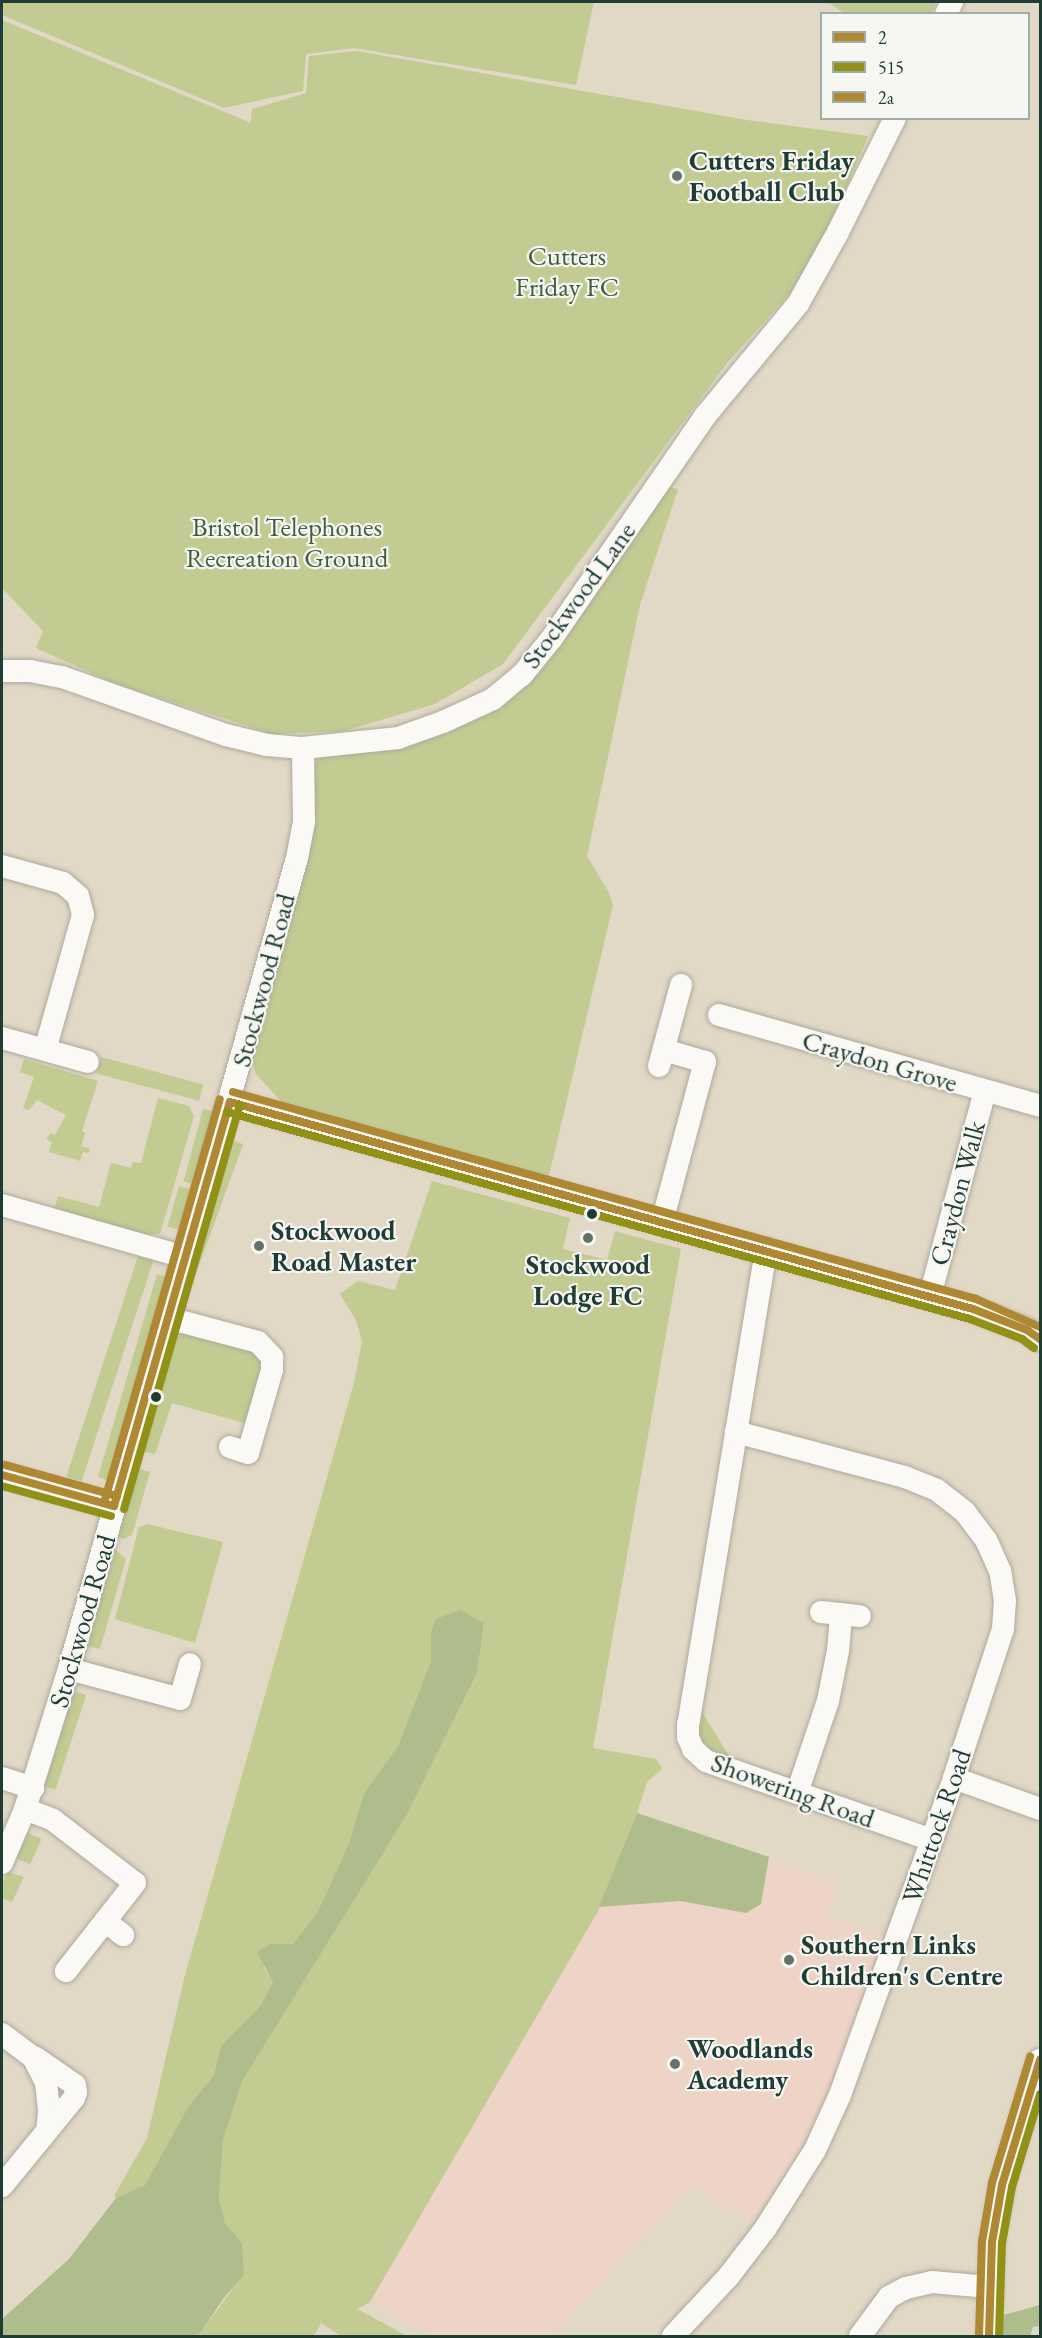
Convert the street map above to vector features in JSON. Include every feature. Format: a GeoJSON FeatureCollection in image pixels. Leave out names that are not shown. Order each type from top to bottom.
{"type":"FeatureCollection","features":[{"type":"Feature","properties":{"kind":"street","name":"Stockwood Lane"},"geometry":{"type":"LineString","coordinates":[[2,670],[30,671],[62,678],[226,735],[267,745],[303,748],[398,738],[443,723],[492,699],[522,675],[592,582],[654,487],[705,416],[798,304],[838,232],[894,120]]}},
{"type":"Feature","properties":{"kind":"street","name":"Stockwood Road"},"geometry":{"type":"LineString","coordinates":[[2,1863],[29,1798],[69,1668],[230,1101],[302,836],[303,748]]}},
{"type":"Feature","properties":{"kind":"street"},"geometry":{"type":"LineString","coordinates":[[2,866],[63,883],[78,896],[83,915],[45,1050]]}},
{"type":"Feature","properties":{"kind":"street"},"geometry":{"type":"LineString","coordinates":[[662,1222],[705,1062],[661,1058],[681,985]]}},
{"type":"Feature","properties":{"kind":"street","name":"Craydon Grove"},"geometry":{"type":"LineString","coordinates":[[719,1015],[1041,1107]]}},
{"type":"Feature","properties":{"kind":"street"},"geometry":{"type":"LineString","coordinates":[[2,1038],[88,1062]]}},
{"type":"Feature","properties":{"kind":"street","name":"Craydon Walk"},"geometry":{"type":"LineString","coordinates":[[930,1296],[985,1091]]}},
{"type":"Feature","properties":{"kind":"street"},"geometry":{"type":"LineString","coordinates":[[230,1101],[930,1296],[1001,1319],[1041,1339]]}},
{"type":"Feature","properties":{"kind":"street"},"geometry":{"type":"LineString","coordinates":[[2,1205],[185,1257]]}},
{"type":"Feature","properties":{"kind":"street","name":"Showering Road"},"geometry":{"type":"LineString","coordinates":[[766,1250],[688,1724],[688,1737],[693,1749],[706,1761],[932,1840]]}},
{"type":"Feature","properties":{"kind":"street"},"geometry":{"type":"LineString","coordinates":[[168,1318],[258,1342],[265,1346],[272,1357],[272,1370],[248,1453],[230,1447]]}},
{"type":"Feature","properties":{"kind":"street","name":"Whittock Road"},"geometry":{"type":"LineString","coordinates":[[673,2337],[728,2277],[791,2191],[815,2150],[840,2095],[954,1778],[1003,1629],[1005,1601],[1000,1571],[986,1540],[965,1512],[937,1490],[905,1477],[736,1432]]}},
{"type":"Feature","properties":{"kind":"street"},"geometry":{"type":"LineString","coordinates":[[2,1475],[114,1506]]}},
{"type":"Feature","properties":{"kind":"street"},"geometry":{"type":"LineString","coordinates":[[797,1793],[828,1701],[838,1651],[841,1614]]}},
{"type":"Feature","properties":{"kind":"street"},"geometry":{"type":"LineString","coordinates":[[69,1668],[180,1699],[190,1664]]}},
{"type":"Feature","properties":{"kind":"street"},"geometry":{"type":"LineString","coordinates":[[954,1778],[1041,1809]]}},
{"type":"Feature","properties":{"kind":"street"},"geometry":{"type":"LineString","coordinates":[[2,1779],[29,1798],[53,1820],[138,1879],[66,1971]]}},
{"type":"Feature","properties":{"kind":"street"},"geometry":{"type":"LineString","coordinates":[[105,1921],[123,1935]]}},
{"type":"Feature","properties":{"kind":"street"},"geometry":{"type":"LineString","coordinates":[[2,2034],[33,2057],[46,2082],[47,2131],[2,2186]]}},
{"type":"Feature","properties":{"kind":"street"},"geometry":{"type":"LineString","coordinates":[[989,2337],[992,2242],[1002,2185],[1041,2060]]}},
{"type":"Feature","properties":{"kind":"street"},"geometry":{"type":"LineString","coordinates":[[860,2337],[889,2297],[906,2288],[932,2282],[989,2287]]}},
{"type":"Feature","properties":{"kind":"shaded area","name":"Woodlands Academy"},"geometry":{"type":"Polygon","coordinates":[[[637,1813],[838,1882],[828,1915],[886,1937],[831,2096],[803,2154],[750,2223],[691,2186],[553,2336],[433,2336],[370,2302],[598,1911],[637,1813]]]}},
{"type":"Feature","properties":{"kind":"green space"},"geometry":{"type":"Polygon","coordinates":[[[2,2],[594,2],[576,85],[354,48],[306,54],[303,91],[224,108],[2,15],[2,2]]]}},
{"type":"Feature","properties":{"kind":"green space"},"geometry":{"type":"Polygon","coordinates":[[[816,2],[936,2],[931,12],[843,12],[830,4],[816,2]]]}},
{"type":"Feature","properties":{"kind":"green space"},"geometry":{"type":"Polygon","coordinates":[[[2,20],[251,123],[252,109],[306,93],[309,56],[357,51],[747,120],[868,136],[835,214],[792,291],[727,363],[503,664],[435,704],[344,731],[273,734],[116,684],[36,648],[43,631],[2,588],[2,20]]]}},
{"type":"Feature","properties":{"kind":"green space"},"geometry":{"type":"Polygon","coordinates":[[[664,486],[678,489],[640,605],[587,856],[609,893],[613,905],[548,1180],[288,1109],[256,1074],[252,1062],[312,769],[321,755],[414,744],[456,729],[498,709],[664,486]]]}},
{"type":"Feature","properties":{"kind":"green space"},"geometry":{"type":"Polygon","coordinates":[[[101,1057],[203,1084],[199,1101],[97,1073],[101,1057]]]}},
{"type":"Feature","properties":{"kind":"green space"},"geometry":{"type":"Polygon","coordinates":[[[24,1059],[98,1081],[82,1131],[85,1133],[81,1146],[90,1149],[89,1153],[83,1152],[80,1161],[49,1152],[52,1142],[46,1139],[51,1133],[55,1135],[66,1115],[37,1100],[29,1110],[23,1108],[34,1077],[20,1072],[24,1059]]]}},
{"type":"Feature","properties":{"kind":"green space"},"geometry":{"type":"Polygon","coordinates":[[[158,1098],[189,1106],[194,1116],[160,1234],[142,1234],[53,1214],[58,1196],[99,1207],[111,1163],[131,1168],[133,1162],[141,1163],[158,1098]]]}},
{"type":"Feature","properties":{"kind":"green space"},"geometry":{"type":"Polygon","coordinates":[[[203,1109],[218,1113],[199,1186],[184,1181],[203,1109]]]}},
{"type":"Feature","properties":{"kind":"green space"},"geometry":{"type":"Polygon","coordinates":[[[229,1139],[243,1144],[189,1292],[175,1287],[229,1139]]]}},
{"type":"Feature","properties":{"kind":"green space"},"geometry":{"type":"Polygon","coordinates":[[[432,1181],[570,1218],[563,1249],[607,1260],[615,1231],[681,1249],[593,1748],[656,1759],[662,1769],[647,1782],[598,1911],[370,2302],[357,2309],[407,2336],[341,2336],[321,2323],[314,2336],[194,2336],[201,2332],[243,2275],[242,2243],[225,2223],[219,2198],[223,2140],[242,2080],[406,1816],[477,1675],[484,1623],[431,1632],[431,1661],[398,1746],[364,1793],[348,1846],[317,1913],[293,1944],[271,1944],[264,1967],[273,1982],[261,2005],[221,2045],[214,2075],[188,2107],[145,2185],[116,2198],[114,2196],[147,2138],[185,1975],[354,1383],[362,1341],[356,1320],[340,1294],[358,1281],[395,1290],[432,1181]]]}},
{"type":"Feature","properties":{"kind":"green space"},"geometry":{"type":"Polygon","coordinates":[[[179,1186],[196,1191],[185,1231],[167,1226],[179,1186]]]}},
{"type":"Feature","properties":{"kind":"green space"},"geometry":{"type":"Polygon","coordinates":[[[138,1256],[153,1261],[82,1482],[66,1477],[138,1256]]]}},
{"type":"Feature","properties":{"kind":"green space"},"geometry":{"type":"Polygon","coordinates":[[[157,1274],[170,1278],[113,1482],[98,1477],[157,1274]]]}},
{"type":"Feature","properties":{"kind":"green space"},"geometry":{"type":"Polygon","coordinates":[[[176,1331],[255,1347],[267,1364],[252,1425],[172,1403],[155,1454],[139,1451],[164,1377],[168,1348],[176,1331]]]}},
{"type":"Feature","properties":{"kind":"green space"},"geometry":{"type":"Polygon","coordinates":[[[134,1467],[150,1472],[132,1535],[124,1539],[114,1536],[134,1467]]]}},
{"type":"Feature","properties":{"kind":"green space"},"geometry":{"type":"Polygon","coordinates":[[[147,1524],[223,1542],[195,1643],[115,1619],[139,1527],[147,1524]]]}},
{"type":"Feature","properties":{"kind":"green space"},"geometry":{"type":"Polygon","coordinates":[[[110,1550],[117,1551],[126,1559],[100,1649],[84,1645],[110,1550]]]}},
{"type":"Feature","properties":{"kind":"green space"},"geometry":{"type":"Polygon","coordinates":[[[460,1610],[484,1623],[477,1674],[406,1816],[242,2081],[223,2140],[219,2198],[225,2223],[242,2243],[244,2275],[223,2299],[201,2332],[194,2336],[2,2336],[2,2319],[69,2259],[116,2198],[145,2185],[188,2107],[214,2075],[221,2045],[261,2005],[273,1982],[257,1952],[271,1944],[293,1944],[317,1913],[348,1846],[364,1793],[398,1746],[431,1661],[431,1632],[436,1619],[460,1610]]]}},
{"type":"Feature","properties":{"kind":"green space"},"geometry":{"type":"Polygon","coordinates":[[[71,1690],[86,1695],[55,1790],[40,1785],[71,1690]]]}},
{"type":"Feature","properties":{"kind":"green space"},"geometry":{"type":"Polygon","coordinates":[[[700,1709],[733,1762],[710,1754],[698,1738],[700,1709]]]}},
{"type":"Feature","properties":{"kind":"green space"},"geometry":{"type":"Polygon","coordinates":[[[637,1813],[769,1857],[761,1904],[746,1913],[680,1901],[599,1907],[637,1813]]]}},
{"type":"Feature","properties":{"kind":"green space"},"geometry":{"type":"Polygon","coordinates":[[[26,1832],[42,1839],[30,1864],[15,1858],[26,1832]]]}},
{"type":"Feature","properties":{"kind":"green space"},"geometry":{"type":"Polygon","coordinates":[[[8,1872],[24,1877],[12,1902],[2,1898],[2,1884],[8,1872]]]}},
{"type":"Feature","properties":{"kind":"green space"},"geometry":{"type":"Polygon","coordinates":[[[1040,2305],[1040,2326],[1033,2327],[1030,2336],[1001,2336],[999,2316],[1040,2305]]]}},
{"type":"Feature","properties":{"kind":"transit line","name":"2a"},"geometry":{"type":"LineString","coordinates":[[233,1092],[976,1299],[1040,1327]]}},
{"type":"Feature","properties":{"kind":"transit line","name":"2a"},"geometry":{"type":"LineString","coordinates":[[104,1503],[220,1099]]}},
{"type":"Feature","properties":{"kind":"transit line","name":"2"},"geometry":{"type":"LineString","coordinates":[[230,1102],[973,1309],[1027,1330],[1040,1339]]}},
{"type":"Feature","properties":{"kind":"transit line","name":"2"},"geometry":{"type":"LineString","coordinates":[[114,1506],[230,1102]]}},
{"type":"Feature","properties":{"kind":"transit line","name":"515"},"geometry":{"type":"LineString","coordinates":[[124,1509],[240,1105]]}},
{"type":"Feature","properties":{"kind":"transit line","name":"515"},"geometry":{"type":"LineString","coordinates":[[227,1112],[970,1319],[1022,1339],[1034,1348]]}},
{"type":"Feature","properties":{"kind":"transit line","name":"2a"},"geometry":{"type":"LineString","coordinates":[[5,1465],[117,1496]]}},
{"type":"Feature","properties":{"kind":"transit line","name":"2"},"geometry":{"type":"LineString","coordinates":[[2,1475],[114,1506]]}},
{"type":"Feature","properties":{"kind":"transit line","name":"515"},"geometry":{"type":"LineString","coordinates":[[2,1486],[111,1516]]}},
{"type":"Feature","properties":{"kind":"transit line","name":"2a"},"geometry":{"type":"LineString","coordinates":[[979,2336],[982,2242],[992,2183],[1030,2057]]}},
{"type":"Feature","properties":{"kind":"transit line","name":"2"},"geometry":{"type":"LineString","coordinates":[[989,2336],[992,2242],[1002,2185],[1040,2060]]}},
{"type":"Feature","properties":{"kind":"transit line","name":"515"},"geometry":{"type":"LineString","coordinates":[[999,2336],[1002,2243],[1012,2187],[1040,2094]]}},
{"type":"Feature","properties":{"kind":"place","name":"Cutters Friday Football Club"},"geometry":{"type":"Point","coordinates":[677,176]}},
{"type":"Feature","properties":{"kind":"place","name":"Stockwood Lodge FC"},"geometry":{"type":"Point","coordinates":[588,1238]}},
{"type":"Feature","properties":{"kind":"place","name":"Stockwood Road Master"},"geometry":{"type":"Point","coordinates":[259,1246]}},
{"type":"Feature","properties":{"kind":"place","name":"Southern Links Children's Centre"},"geometry":{"type":"Point","coordinates":[789,1960]}},
{"type":"Feature","properties":{"kind":"place","name":"Woodlands Academy"},"geometry":{"type":"Point","coordinates":[675,2064]}},
{"type":"Feature","properties":{"kind":"park label","name":"Cutters Friday FC"},"geometry":{"type":"Point","coordinates":[567,270]}},
{"type":"Feature","properties":{"kind":"park label","name":"Bristol Telephones Recreation Ground"},"geometry":{"type":"Point","coordinates":[287,542]}}]}
